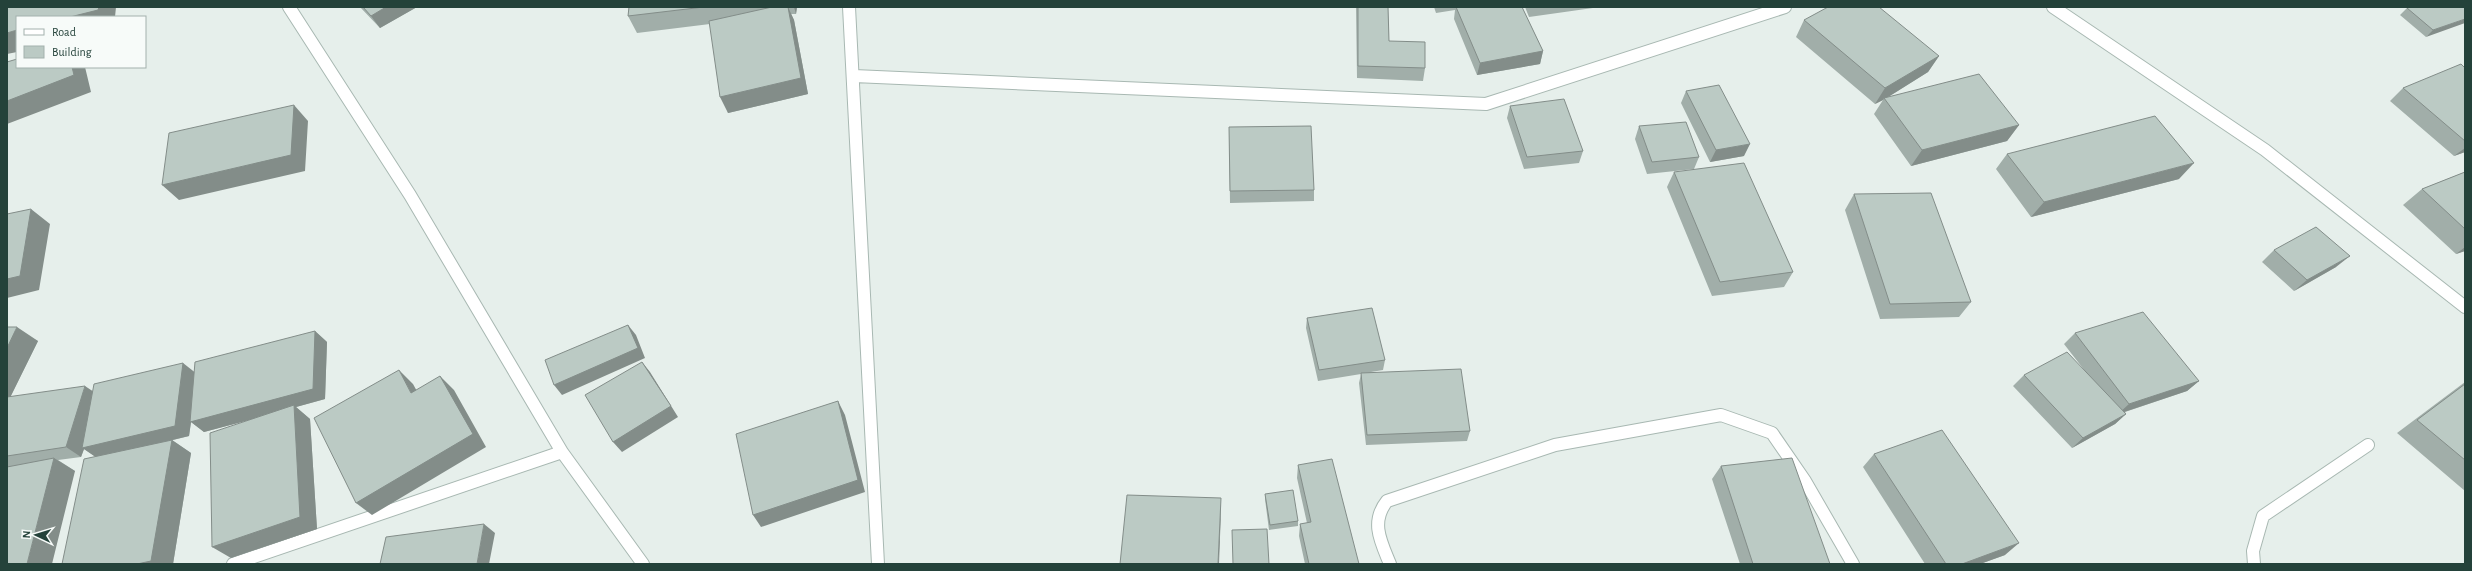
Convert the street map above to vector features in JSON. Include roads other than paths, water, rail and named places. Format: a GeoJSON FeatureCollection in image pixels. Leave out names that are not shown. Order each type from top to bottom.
{"type":"FeatureCollection","features":[{"type":"Feature","properties":{"kind":"street"},"geometry":{"type":"LineString","coordinates":[[289,7],[410,195],[562,452],[643,564]]}},
{"type":"Feature","properties":{"kind":"street"},"geometry":{"type":"LineString","coordinates":[[849,7],[854,76],[878,564]]}},
{"type":"Feature","properties":{"kind":"street"},"geometry":{"type":"LineString","coordinates":[[854,76],[1486,104],[1785,7]]}},
{"type":"Feature","properties":{"kind":"street"},"geometry":{"type":"LineString","coordinates":[[2053,7],[2264,150],[2465,307]]}},
{"type":"Feature","properties":{"kind":"street"},"geometry":{"type":"LineString","coordinates":[[1390,564],[1376,524],[1379,510],[1387,502],[1555,445],[1721,415],[1772,433],[1805,481],[1853,564]]}},
{"type":"Feature","properties":{"kind":"street"},"geometry":{"type":"LineString","coordinates":[[2254,564],[2253,551],[2263,516],[2368,445]]}},
{"type":"Feature","properties":{"kind":"street"},"geometry":{"type":"LineString","coordinates":[[233,564],[562,452]]}}]}
